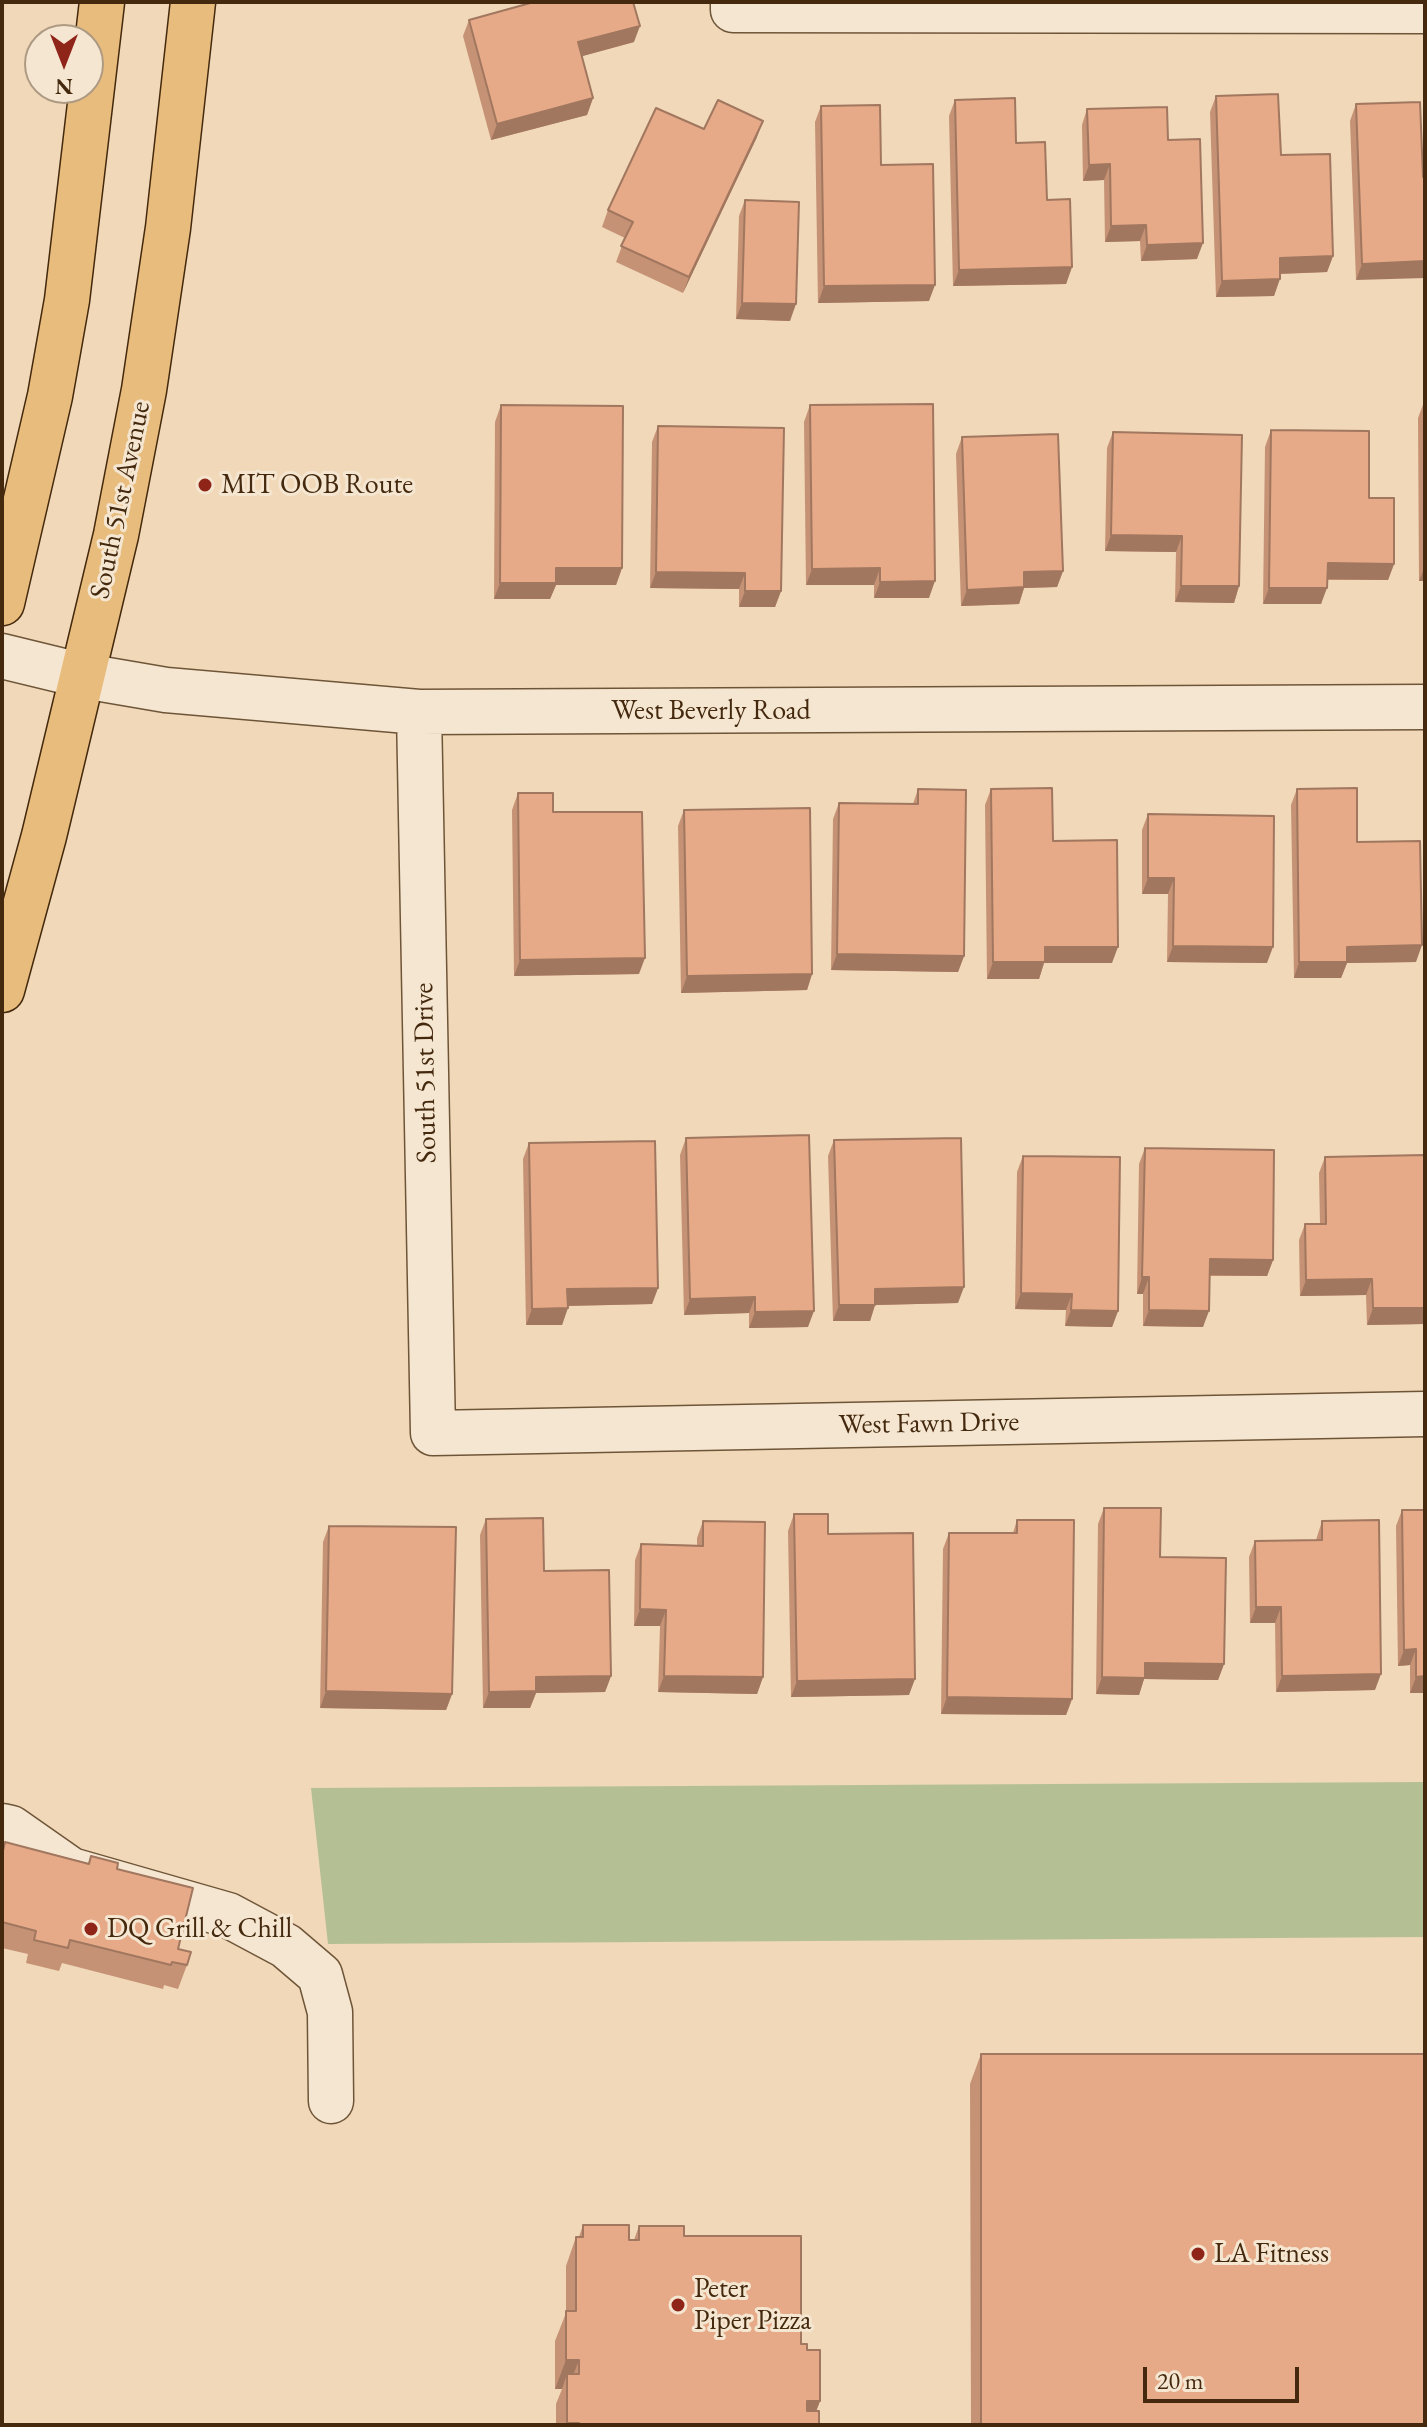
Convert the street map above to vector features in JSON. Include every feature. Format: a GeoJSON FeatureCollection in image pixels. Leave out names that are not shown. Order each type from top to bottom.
{"type":"FeatureCollection","features":[{"type":"Feature","properties":{"kind":"main road"},"geometry":{"type":"LineString","coordinates":[[2,603],[50,396],[67,300],[102,2]]}},
{"type":"Feature","properties":{"kind":"main road","name":"South 51st Avenue"},"geometry":{"type":"LineString","coordinates":[[2,990],[84,676],[116,535],[144,390],[168,228],[193,2]]}},
{"type":"Feature","properties":{"kind":"street"},"geometry":{"type":"LineString","coordinates":[[733,6],[1425,11]]}},
{"type":"Feature","properties":{"kind":"street","name":"West Beverly Road"},"geometry":{"type":"LineString","coordinates":[[2,656],[84,676],[166,690],[419,712],[1425,707]]}},
{"type":"Feature","properties":{"kind":"street","name":"South 51st Drive"},"geometry":{"type":"LineString","coordinates":[[419,712],[433,1433]]}},
{"type":"Feature","properties":{"kind":"street","name":"West Fawn Drive"},"geometry":{"type":"LineString","coordinates":[[433,1433],[1425,1414]]}},
{"type":"Feature","properties":{"kind":"street"},"geometry":{"type":"LineString","coordinates":[[2,1826],[11,1828],[71,1870],[228,1915],[286,1946],[320,1975],[330,2012],[331,2101]]}},
{"type":"Feature","properties":{"kind":"green space"},"geometry":{"type":"Polygon","coordinates":[[[1425,1782],[1425,1937],[328,1944],[311,1788],[1425,1782]]]}},
{"type":"Feature","properties":{"kind":"building"},"geometry":{"type":"Polygon","coordinates":[[[534,2],[633,2],[640,26],[578,42],[593,98],[497,124],[469,20],[534,2]]]}},
{"type":"Feature","properties":{"kind":"building"},"geometry":{"type":"Polygon","coordinates":[[[1278,94],[1281,155],[1330,154],[1333,256],[1280,258],[1280,279],[1222,281],[1216,96],[1278,94]]]}},
{"type":"Feature","properties":{"kind":"building"},"geometry":{"type":"Polygon","coordinates":[[[1015,98],[1016,143],[1045,142],[1047,200],[1070,199],[1072,267],[959,270],[955,100],[1015,98]]]}},
{"type":"Feature","properties":{"kind":"building"},"geometry":{"type":"Polygon","coordinates":[[[718,100],[763,121],[689,277],[621,246],[633,222],[608,210],[656,108],[704,129],[718,100]]]}},
{"type":"Feature","properties":{"kind":"building"},"geometry":{"type":"Polygon","coordinates":[[[1420,102],[1425,177],[1425,261],[1362,264],[1356,104],[1420,102]]]}},
{"type":"Feature","properties":{"kind":"building"},"geometry":{"type":"Polygon","coordinates":[[[880,105],[881,165],[933,164],[935,285],[824,286],[821,106],[880,105]]]}},
{"type":"Feature","properties":{"kind":"building"},"geometry":{"type":"Polygon","coordinates":[[[1167,107],[1168,140],[1200,139],[1203,243],[1147,245],[1146,225],[1111,226],[1110,164],[1089,165],[1087,109],[1167,107]]]}},
{"type":"Feature","properties":{"kind":"building"},"geometry":{"type":"Polygon","coordinates":[[[745,200],[799,202],[796,304],[742,303],[745,200]]]}},
{"type":"Feature","properties":{"kind":"building"},"geometry":{"type":"Polygon","coordinates":[[[1424,402],[1425,402],[1425,522],[1424,402]]]}},
{"type":"Feature","properties":{"kind":"building"},"geometry":{"type":"Polygon","coordinates":[[[933,404],[935,581],[880,582],[880,568],[812,569],[810,405],[933,404]]]}},
{"type":"Feature","properties":{"kind":"building"},"geometry":{"type":"Polygon","coordinates":[[[501,405],[623,406],[622,568],[556,568],[556,583],[500,583],[501,405]]]}},
{"type":"Feature","properties":{"kind":"building"},"geometry":{"type":"Polygon","coordinates":[[[658,426],[784,428],[781,591],[745,591],[745,573],[656,572],[658,426]]]}},
{"type":"Feature","properties":{"kind":"building"},"geometry":{"type":"Polygon","coordinates":[[[1271,430],[1369,431],[1369,498],[1394,498],[1394,564],[1328,563],[1327,588],[1269,588],[1271,430]]]}},
{"type":"Feature","properties":{"kind":"building"},"geometry":{"type":"Polygon","coordinates":[[[1113,432],[1242,435],[1239,586],[1181,586],[1182,536],[1111,535],[1113,432]]]}},
{"type":"Feature","properties":{"kind":"building"},"geometry":{"type":"Polygon","coordinates":[[[1058,434],[1063,571],[1024,572],[1024,587],[967,590],[962,437],[1058,434]]]}},
{"type":"Feature","properties":{"kind":"building"},"geometry":{"type":"Polygon","coordinates":[[[1052,788],[1053,841],[1117,840],[1118,947],[1045,947],[1045,962],[993,962],[991,789],[1052,788]]]}},
{"type":"Feature","properties":{"kind":"building"},"geometry":{"type":"Polygon","coordinates":[[[1357,788],[1357,842],[1420,841],[1422,945],[1347,947],[1347,962],[1299,962],[1297,789],[1357,788]]]}},
{"type":"Feature","properties":{"kind":"building"},"geometry":{"type":"Polygon","coordinates":[[[918,789],[966,790],[964,956],[837,954],[839,803],[918,804],[918,789]]]}},
{"type":"Feature","properties":{"kind":"building"},"geometry":{"type":"Polygon","coordinates":[[[518,793],[553,793],[553,812],[642,812],[645,958],[520,960],[518,793]]]}},
{"type":"Feature","properties":{"kind":"building"},"geometry":{"type":"Polygon","coordinates":[[[810,808],[812,974],[687,976],[684,810],[810,808]]]}},
{"type":"Feature","properties":{"kind":"building"},"geometry":{"type":"Polygon","coordinates":[[[1148,814],[1274,816],[1273,947],[1173,946],[1174,878],[1148,878],[1148,814]]]}},
{"type":"Feature","properties":{"kind":"building"},"geometry":{"type":"Polygon","coordinates":[[[809,1135],[814,1311],[755,1312],[755,1297],[690,1299],[686,1138],[809,1135]]]}},
{"type":"Feature","properties":{"kind":"building"},"geometry":{"type":"Polygon","coordinates":[[[961,1138],[964,1287],[875,1289],[875,1305],[839,1305],[834,1140],[961,1138]]]}},
{"type":"Feature","properties":{"kind":"building"},"geometry":{"type":"Polygon","coordinates":[[[655,1141],[658,1288],[567,1289],[568,1308],[532,1309],[529,1143],[655,1141]]]}},
{"type":"Feature","properties":{"kind":"building"},"geometry":{"type":"Polygon","coordinates":[[[1145,1148],[1274,1150],[1273,1260],[1210,1259],[1209,1311],[1149,1310],[1149,1277],[1142,1277],[1145,1148]]]}},
{"type":"Feature","properties":{"kind":"building"},"geometry":{"type":"Polygon","coordinates":[[[1425,1155],[1425,1308],[1373,1308],[1372,1279],[1306,1280],[1305,1224],[1326,1224],[1325,1157],[1425,1155]]]}},
{"type":"Feature","properties":{"kind":"building"},"geometry":{"type":"Polygon","coordinates":[[[1023,1156],[1120,1157],[1118,1311],[1071,1310],[1072,1294],[1021,1293],[1023,1156]]]}},
{"type":"Feature","properties":{"kind":"building"},"geometry":{"type":"Polygon","coordinates":[[[1104,1508],[1161,1508],[1160,1557],[1226,1558],[1224,1664],[1145,1663],[1145,1678],[1102,1677],[1104,1508]]]}},
{"type":"Feature","properties":{"kind":"building"},"geometry":{"type":"Polygon","coordinates":[[[1402,1510],[1425,1510],[1425,1676],[1416,1677],[1416,1649],[1404,1650],[1402,1510]]]}},
{"type":"Feature","properties":{"kind":"building"},"geometry":{"type":"Polygon","coordinates":[[[794,1514],[828,1514],[828,1534],[913,1533],[915,1679],[797,1681],[794,1514]]]}},
{"type":"Feature","properties":{"kind":"building"},"geometry":{"type":"Polygon","coordinates":[[[543,1518],[544,1571],[609,1570],[611,1676],[536,1677],[536,1691],[489,1692],[486,1519],[543,1518]]]}},
{"type":"Feature","properties":{"kind":"building"},"geometry":{"type":"Polygon","coordinates":[[[1017,1520],[1074,1520],[1072,1699],[947,1697],[949,1533],[1017,1533],[1017,1520]]]}},
{"type":"Feature","properties":{"kind":"building"},"geometry":{"type":"Polygon","coordinates":[[[1379,1520],[1381,1674],[1282,1676],[1281,1607],[1256,1607],[1255,1541],[1322,1540],[1322,1521],[1379,1520]]]}},
{"type":"Feature","properties":{"kind":"building"},"geometry":{"type":"Polygon","coordinates":[[[703,1521],[765,1522],[763,1677],[664,1676],[666,1610],[640,1609],[641,1544],[703,1546],[703,1521]]]}},
{"type":"Feature","properties":{"kind":"building"},"geometry":{"type":"Polygon","coordinates":[[[329,1526],[456,1527],[452,1694],[326,1691],[329,1526]]]}},
{"type":"Feature","properties":{"kind":"building","name":"DQ Grill & Chill"},"geometry":{"type":"Polygon","coordinates":[[[5,1842],[89,1864],[91,1856],[118,1863],[117,1869],[193,1888],[178,1949],[191,1952],[187,1965],[172,1962],[171,1965],[70,1940],[68,1948],[34,1940],[36,1931],[2,1922],[2,1855],[5,1842]]]}},
{"type":"Feature","properties":{"kind":"building","name":"LA Fitness"},"geometry":{"type":"Polygon","coordinates":[[[981,2054],[1425,2054],[1425,2425],[981,2425],[981,2054]]]}},
{"type":"Feature","properties":{"kind":"building","name":"Peter Piper Pizza"},"geometry":{"type":"Polygon","coordinates":[[[583,2225],[629,2225],[629,2240],[639,2240],[639,2226],[684,2226],[684,2236],[801,2236],[801,2344],[807,2344],[807,2350],[820,2350],[820,2401],[807,2401],[807,2411],[819,2411],[819,2425],[567,2423],[567,2374],[579,2374],[579,2360],[566,2360],[566,2311],[576,2311],[576,2237],[583,2237],[583,2225]]]}},
{"type":"Feature","properties":{"kind":"place","name":"MIT OOB Route"},"geometry":{"type":"Point","coordinates":[205,485]}},
{"type":"Feature","properties":{"kind":"place","name":"DQ Grill & Chill"},"geometry":{"type":"Point","coordinates":[91,1929]}},
{"type":"Feature","properties":{"kind":"place","name":"LA Fitness"},"geometry":{"type":"Point","coordinates":[1198,2254]}},
{"type":"Feature","properties":{"kind":"place","name":"Peter Piper Pizza"},"geometry":{"type":"Point","coordinates":[678,2305]}}]}
